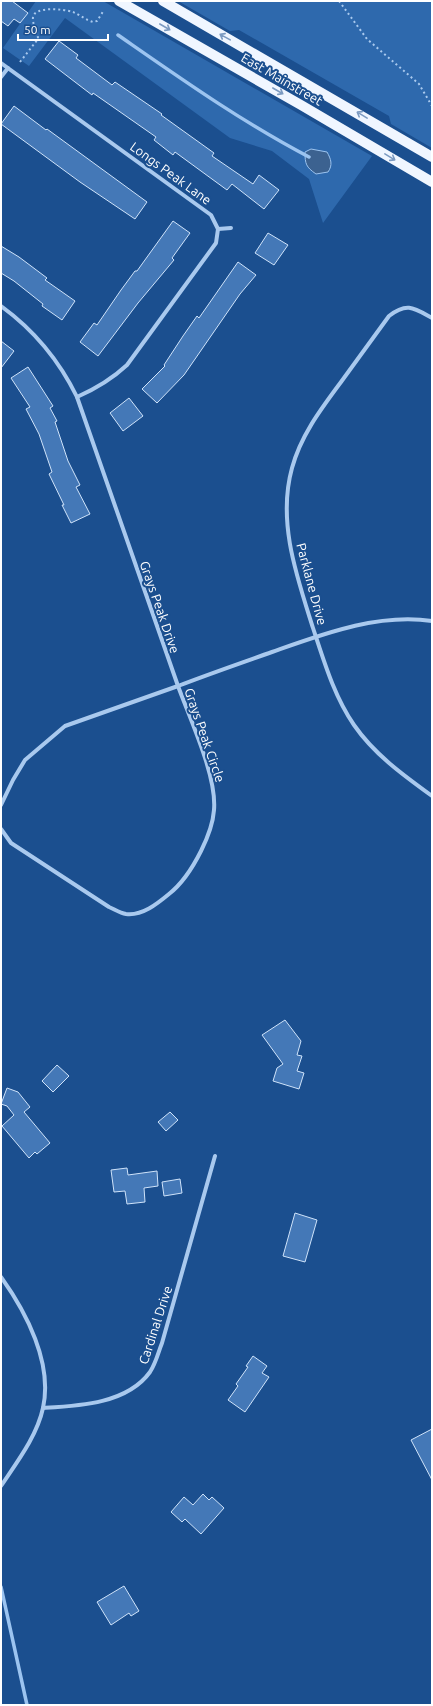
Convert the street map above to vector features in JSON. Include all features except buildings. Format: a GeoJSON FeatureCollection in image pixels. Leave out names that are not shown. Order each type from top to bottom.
{"type":"FeatureCollection","features":[{"type":"Feature","properties":{"kind":"main road","name":"East Mainstreet"},"geometry":{"type":"LineString","coordinates":[[118,1],[301,105],[432,182]]}},
{"type":"Feature","properties":{"kind":"main road","name":"East Mainstreet"},"geometry":{"type":"LineString","coordinates":[[163,1],[432,157]]}},
{"type":"Feature","properties":{"kind":"street","name":"Longs Peak Lane"},"geometry":{"type":"LineString","coordinates":[[1,63],[211,215],[218,229]]}},
{"type":"Feature","properties":{"kind":"street"},"geometry":{"type":"LineString","coordinates":[[1,77],[8,68]]}},
{"type":"Feature","properties":{"kind":"street"},"geometry":{"type":"LineString","coordinates":[[77,397],[112,378],[126,365],[216,243],[218,229],[230,228]]}},
{"type":"Feature","properties":{"kind":"street","name":"Grays Peak Drive"},"geometry":{"type":"LineString","coordinates":[[1,306],[20,321],[46,348],[67,377],[77,397],[178,686]]}},
{"type":"Feature","properties":{"kind":"street","name":"Parklane Drive"},"geometry":{"type":"LineString","coordinates":[[432,318],[409,307],[398,309],[389,316],[310,425],[292,468],[288,489],[287,509],[291,549],[295,568],[316,636],[339,700],[355,726],[386,761],[432,796]]}},
{"type":"Feature","properties":{"kind":"street"},"geometry":{"type":"LineString","coordinates":[[178,686],[316,636],[348,628],[399,619],[432,621]]}},
{"type":"Feature","properties":{"kind":"street","name":"Grays Peak Circle"},"geometry":{"type":"LineString","coordinates":[[1,805],[25,760],[65,726],[178,686],[207,765],[214,790],[214,811],[208,838],[198,858],[177,887],[159,902],[143,912],[134,914],[125,914],[109,907],[11,843],[1,830]]}},
{"type":"Feature","properties":{"kind":"street","name":"Cardinal Drive"},"geometry":{"type":"LineString","coordinates":[[43,1408],[97,1402],[116,1397],[129,1390],[149,1372],[156,1361],[162,1343],[215,1156]]}},
{"type":"Feature","properties":{"kind":"street"},"geometry":{"type":"LineString","coordinates":[[1,1277],[20,1306],[34,1334],[39,1350],[44,1381],[43,1408],[28,1443],[1,1486]]}},
{"type":"Feature","properties":{"kind":"path"},"geometry":{"type":"LineString","coordinates":[[339,1],[367,39],[419,84],[432,106]]}},
{"type":"Feature","properties":{"kind":"path"},"geometry":{"type":"LineString","coordinates":[[20,62],[38,39],[33,16],[38,10],[66,11],[93,22],[97,21],[104,10]]}},
{"type":"Feature","properties":{"kind":"shaded area"},"geometry":{"type":"Polygon","coordinates":[[[36,1],[103,1],[372,156],[323,223],[309,179],[272,151],[230,138],[65,18],[29,66],[3,48],[36,1]]]}},
{"type":"Feature","properties":{"kind":"shaded area"},"geometry":{"type":"Polygon","coordinates":[[[178,1],[432,1],[432,148],[391,124],[389,116],[239,30],[230,31],[178,1]]]}},
{"type":"Feature","properties":{"kind":"shaded area"},"geometry":{"type":"Polygon","coordinates":[[[311,149],[327,152],[331,162],[331,167],[328,172],[316,174],[308,167],[305,152],[311,149]]]}},
{"type":"Feature","properties":{"kind":"waterway"},"geometry":{"type":"LineString","coordinates":[[118,35],[235,114],[309,157]]}},
{"type":"Feature","properties":{"kind":"waterway"},"geometry":{"type":"LineString","coordinates":[[1,1587],[27,1705]]}}]}
